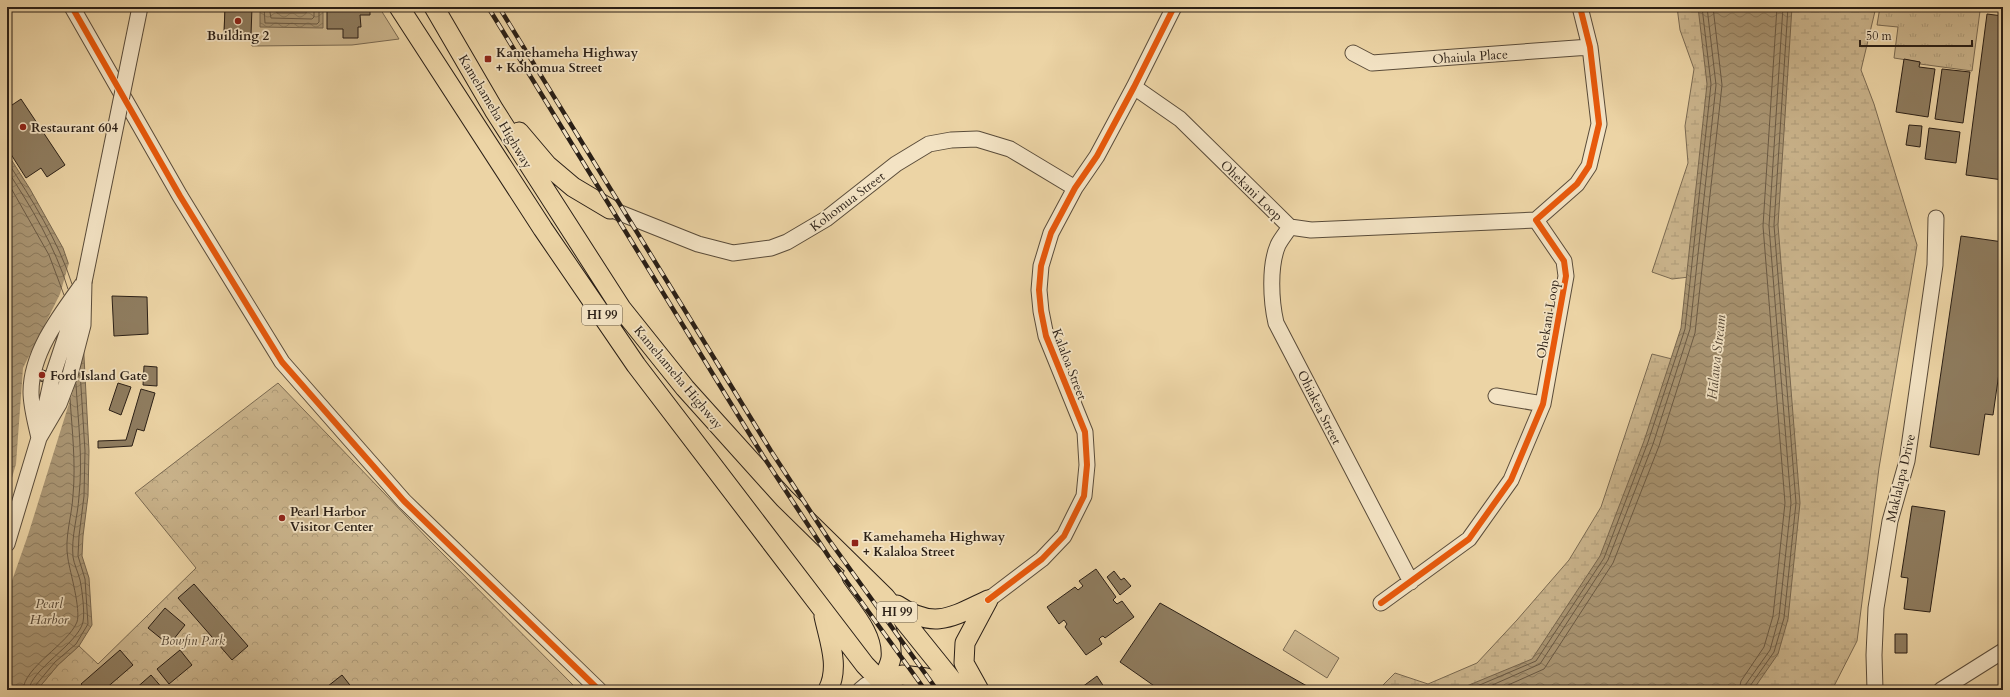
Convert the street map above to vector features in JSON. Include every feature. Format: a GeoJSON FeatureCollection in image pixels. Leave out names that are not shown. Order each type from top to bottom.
{"type":"FeatureCollection","features":[{"type":"Feature","properties":{"kind":"main road","name":"Kamehameha Highway"},"geometry":{"type":"LineString","coordinates":[[399,7],[543,229],[636,366],[865,665],[884,687]]}},
{"type":"Feature","properties":{"kind":"main road","name":"Kamehameha Highway"},"geometry":{"type":"LineString","coordinates":[[434,7],[494,110],[621,308],[685,388],[784,498],[827,542],[885,597],[960,690]]}},
{"type":"Feature","properties":{"kind":"main road"},"geometry":{"type":"LineString","coordinates":[[494,110],[519,131],[547,165],[573,187],[610,209]]}},
{"type":"Feature","properties":{"kind":"main road"},"geometry":{"type":"LineString","coordinates":[[827,542],[875,609],[888,632],[891,658],[884,687]]}},
{"type":"Feature","properties":{"kind":"main road"},"geometry":{"type":"LineString","coordinates":[[885,597],[912,615],[930,620],[953,617],[988,600]]}},
{"type":"Feature","properties":{"kind":"main road"},"geometry":{"type":"LineString","coordinates":[[979,690],[964,663],[965,643],[988,600]]}},
{"type":"Feature","properties":{"kind":"main road"},"geometry":{"type":"LineString","coordinates":[[823,610],[834,664],[833,680],[828,690]]}},
{"type":"Feature","properties":{"kind":"main road"},"geometry":{"type":"LineString","coordinates":[[884,687],[902,675],[926,678],[939,690]]}},
{"type":"Feature","properties":{"kind":"street"},"geometry":{"type":"LineString","coordinates":[[72,7],[180,196],[282,362],[404,501],[600,690]]}},
{"type":"Feature","properties":{"kind":"street"},"geometry":{"type":"LineString","coordinates":[[7,544],[39,438],[59,404],[70,375],[83,325],[84,282],[140,7]]}},
{"type":"Feature","properties":{"kind":"street","name":"Kalaloa Street"},"geometry":{"type":"LineString","coordinates":[[988,600],[1042,560],[1064,536],[1084,496],[1087,465],[1085,432],[1046,336],[1039,290],[1041,266],[1051,233],[1075,188],[1097,156],[1174,7]]}},
{"type":"Feature","properties":{"kind":"street"},"geometry":{"type":"LineString","coordinates":[[1536,220],[1577,184],[1589,166],[1599,124],[1590,47],[1580,7]]}},
{"type":"Feature","properties":{"kind":"street","name":"Ohaiula Place"},"geometry":{"type":"LineString","coordinates":[[1353,53],[1372,63],[1590,47]]}},
{"type":"Feature","properties":{"kind":"street","name":"Ohekani Loop"},"geometry":{"type":"LineString","coordinates":[[1134,87],[1180,119],[1290,227],[1311,230],[1536,220],[1564,261],[1566,276],[1543,404],[1510,480],[1469,538],[1381,603]]}},
{"type":"Feature","properties":{"kind":"street","name":"Kohomua Street"},"geometry":{"type":"LineString","coordinates":[[610,209],[698,244],[733,253],[771,248],[787,242],[826,219],[896,164],[929,144],[957,139],[977,139],[1010,149],[1075,188]]}},
{"type":"Feature","properties":{"kind":"street","name":"Maklalapa Drive"},"geometry":{"type":"LineString","coordinates":[[1875,690],[1874,655],[1878,598],[1890,521],[1907,461],[1935,265],[1936,218]]}},
{"type":"Feature","properties":{"kind":"street","name":"Ohiakea Street"},"geometry":{"type":"LineString","coordinates":[[1290,227],[1278,246],[1272,275],[1272,304],[1276,322],[1411,582]]}},
{"type":"Feature","properties":{"kind":"street"},"geometry":{"type":"LineString","coordinates":[[39,438],[31,393],[33,372],[42,348],[64,311],[84,282]]}},
{"type":"Feature","properties":{"kind":"street"},"geometry":{"type":"LineString","coordinates":[[1496,396],[1543,404]]}},
{"type":"Feature","properties":{"kind":"street"},"geometry":{"type":"LineString","coordinates":[[1941,690],[2003,651]]}},
{"type":"Feature","properties":{"kind":"street"},"geometry":{"type":"LineString","coordinates":[[860,690],[866,685],[884,687]]}},
{"type":"Feature","properties":{"kind":"green space"},"geometry":{"type":"Polygon","coordinates":[[[225,7],[379,7],[399,39],[352,45],[252,46],[250,35],[224,34],[225,7]]]}},
{"type":"Feature","properties":{"kind":"green space"},"geometry":{"type":"Polygon","coordinates":[[[1677,7],[1730,7],[1698,276],[1672,279],[1652,272],[1688,163],[1685,126],[1694,69],[1680,30],[1677,7]]]}},
{"type":"Feature","properties":{"kind":"green space"},"geometry":{"type":"Polygon","coordinates":[[[1757,7],[1876,7],[1861,70],[1874,104],[1917,245],[1879,468],[1857,641],[1832,690],[1815,688],[1814,690],[1676,690],[1757,7]]]}},
{"type":"Feature","properties":{"kind":"green space"},"geometry":{"type":"Polygon","coordinates":[[[1880,7],[1972,7],[1971,10],[1980,11],[1972,71],[1920,64],[1920,62],[1894,58],[1898,27],[1877,25],[1880,7]]]}},
{"type":"Feature","properties":{"kind":"green space"},"geometry":{"type":"Polygon","coordinates":[[[1652,354],[1680,361],[1550,690],[1378,690],[1395,673],[1428,684],[1477,663],[1569,560],[1601,507],[1652,354]]]}},
{"type":"Feature","properties":{"kind":"green space","name":"Pearl Harbor Visitor Center"},"geometry":{"type":"Polygon","coordinates":[[[278,383],[432,543],[578,690],[37,690],[58,665],[79,646],[98,664],[196,568],[135,493],[278,383]]]}},
{"type":"Feature","properties":{"kind":"green space"},"geometry":{"type":"Polygon","coordinates":[[[1295,630],[1339,658],[1327,678],[1283,650],[1295,630]]]}},
{"type":"Feature","properties":{"kind":"water"},"geometry":{"type":"Polygon","coordinates":[[[260,7],[323,7],[323,28],[260,27],[260,7]]]}},
{"type":"Feature","properties":{"kind":"water","name":"Hālawa Stream"},"geometry":{"type":"Polygon","coordinates":[[[1698,7],[1792,7],[1778,225],[1800,503],[1788,619],[1778,654],[1753,690],[1457,690],[1532,659],[1600,556],[1644,441],[1681,328],[1707,84],[1698,7]]]}},
{"type":"Feature","properties":{"kind":"water","name":"Pearl Harbor"},"geometry":{"type":"Polygon","coordinates":[[[7,153],[30,189],[63,248],[81,300],[89,451],[88,496],[82,556],[89,578],[92,625],[79,646],[58,665],[37,690],[7,690],[7,153]]]}},
{"type":"Feature","properties":{"kind":"pier"},"geometry":{"type":"Polygon","coordinates":[[[70,259],[83,299],[76,381],[28,535],[7,595],[7,495],[16,464],[23,368],[60,294],[70,259]]]}},
{"type":"Feature","properties":{"kind":"building","name":"Building 2"},"geometry":{"type":"Polygon","coordinates":[[[225,7],[252,7],[251,35],[224,34],[225,7]]]}},
{"type":"Feature","properties":{"kind":"building"},"geometry":{"type":"Polygon","coordinates":[[[327,7],[370,7],[370,15],[360,15],[361,27],[358,27],[358,38],[343,38],[343,29],[327,29],[327,7]]]}},
{"type":"Feature","properties":{"kind":"building"},"geometry":{"type":"Polygon","coordinates":[[[1987,14],[2003,16],[2003,180],[1966,175],[1987,14]]]}},
{"type":"Feature","properties":{"kind":"building"},"geometry":{"type":"Polygon","coordinates":[[[1904,59],[1920,62],[1919,67],[1935,69],[1928,117],[1896,112],[1904,59]]]}},
{"type":"Feature","properties":{"kind":"building"},"geometry":{"type":"Polygon","coordinates":[[[1942,69],[1970,72],[1963,123],[1935,119],[1942,69]]]}},
{"type":"Feature","properties":{"kind":"building","name":"Restaurant 604"},"geometry":{"type":"Polygon","coordinates":[[[7,98],[12,105],[21,99],[65,165],[47,177],[41,168],[26,178],[7,148],[7,98]]]}},
{"type":"Feature","properties":{"kind":"building"},"geometry":{"type":"Polygon","coordinates":[[[1909,125],[1922,126],[1920,147],[1906,145],[1909,125]]]}},
{"type":"Feature","properties":{"kind":"building"},"geometry":{"type":"Polygon","coordinates":[[[1929,128],[1960,132],[1956,163],[1925,159],[1929,128]]]}},
{"type":"Feature","properties":{"kind":"building"},"geometry":{"type":"Polygon","coordinates":[[[1961,236],[2003,242],[2003,345],[1993,415],[1985,414],[1979,455],[1930,447],[1961,236]]]}},
{"type":"Feature","properties":{"kind":"building"},"geometry":{"type":"Polygon","coordinates":[[[112,296],[147,297],[148,334],[114,336],[112,296]]]}},
{"type":"Feature","properties":{"kind":"building"},"geometry":{"type":"Polygon","coordinates":[[[144,366],[157,367],[157,386],[143,385],[144,366]]]}},
{"type":"Feature","properties":{"kind":"building","name":"Ford Island Gate"},"geometry":{"type":"Polygon","coordinates":[[[40,369],[46,371],[44,382],[37,380],[40,369]]]}},
{"type":"Feature","properties":{"kind":"building"},"geometry":{"type":"Polygon","coordinates":[[[118,383],[131,387],[121,415],[109,410],[118,383]]]}},
{"type":"Feature","properties":{"kind":"building"},"geometry":{"type":"Polygon","coordinates":[[[141,389],[155,393],[144,431],[137,429],[132,446],[98,448],[98,441],[126,440],[141,389]]]}},
{"type":"Feature","properties":{"kind":"building"},"geometry":{"type":"Polygon","coordinates":[[[1912,506],[1945,511],[1930,612],[1904,609],[1908,578],[1901,577],[1912,506]]]}},
{"type":"Feature","properties":{"kind":"building"},"geometry":{"type":"Polygon","coordinates":[[[1096,569],[1116,597],[1113,600],[1117,604],[1122,601],[1134,617],[1105,638],[1103,636],[1101,637],[1099,639],[1102,644],[1086,655],[1065,627],[1067,624],[1064,620],[1059,624],[1047,607],[1075,587],[1078,590],[1083,586],[1079,581],[1096,569]]]}},
{"type":"Feature","properties":{"kind":"building"},"geometry":{"type":"Polygon","coordinates":[[[1114,571],[1121,580],[1124,578],[1131,586],[1120,595],[1107,577],[1114,571]]]}},
{"type":"Feature","properties":{"kind":"building"},"geometry":{"type":"Polygon","coordinates":[[[194,584],[248,646],[232,660],[178,598],[194,584]]]}},
{"type":"Feature","properties":{"kind":"building"},"geometry":{"type":"Polygon","coordinates":[[[1160,603],[1314,690],[1160,690],[1120,662],[1160,603]]]}},
{"type":"Feature","properties":{"kind":"building"},"geometry":{"type":"Polygon","coordinates":[[[165,608],[185,625],[169,645],[148,628],[165,608]]]}},
{"type":"Feature","properties":{"kind":"building"},"geometry":{"type":"Polygon","coordinates":[[[1895,634],[1907,634],[1907,653],[1895,653],[1895,634]]]}},
{"type":"Feature","properties":{"kind":"building"},"geometry":{"type":"Polygon","coordinates":[[[120,650],[133,665],[104,690],[87,690],[81,684],[120,650]]]}},
{"type":"Feature","properties":{"kind":"building"},"geometry":{"type":"Polygon","coordinates":[[[180,650],[192,665],[169,684],[157,669],[180,650]]]}},
{"type":"Feature","properties":{"kind":"building"},"geometry":{"type":"Polygon","coordinates":[[[151,675],[164,690],[134,690],[151,675]]]}},
{"type":"Feature","properties":{"kind":"building"},"geometry":{"type":"Polygon","coordinates":[[[342,675],[353,689],[323,690],[342,675]]]}},
{"type":"Feature","properties":{"kind":"building"},"geometry":{"type":"Polygon","coordinates":[[[1097,676],[1106,690],[1078,690],[1097,676]]]}},
{"type":"Feature","properties":{"kind":"railway"},"geometry":{"type":"LineString","coordinates":[[488,7],[763,456],[829,557],[925,690]]}},
{"type":"Feature","properties":{"kind":"railway"},"geometry":{"type":"LineString","coordinates":[[499,7],[771,451],[829,540],[937,690]]}},
{"type":"Feature","properties":{"kind":"cycle path"},"geometry":{"type":"LineString","coordinates":[[72,7],[180,196],[282,362],[404,501],[599,690]]}},
{"type":"Feature","properties":{"kind":"cycle path"},"geometry":{"type":"LineString","coordinates":[[988,600],[1042,559],[1064,536],[1084,496],[1087,465],[1085,432],[1046,336],[1039,290],[1041,266],[1051,233],[1075,188],[1097,156],[1174,7]]}},
{"type":"Feature","properties":{"kind":"cycle path"},"geometry":{"type":"LineString","coordinates":[[1381,603],[1469,539],[1511,480],[1543,404],[1566,276],[1564,261],[1536,220],[1577,184],[1589,166],[1599,124],[1590,47],[1580,7]]}},
{"type":"Feature","properties":{"kind":"place","name":"Building 2"},"geometry":{"type":"Point","coordinates":[238,21]}},
{"type":"Feature","properties":{"kind":"place","name":"Kamehameha Highway + Kohomua Street"},"geometry":{"type":"Point","coordinates":[488,59]}},
{"type":"Feature","properties":{"kind":"place","name":"Restaurant 604"},"geometry":{"type":"Point","coordinates":[23,127]}},
{"type":"Feature","properties":{"kind":"place","name":"Ford Island Gate"},"geometry":{"type":"Point","coordinates":[42,375]}},
{"type":"Feature","properties":{"kind":"place","name":"Pearl Harbor Visitor Center"},"geometry":{"type":"Point","coordinates":[282,518]}},
{"type":"Feature","properties":{"kind":"place","name":"Kamehameha Highway + Kalaloa Street"},"geometry":{"type":"Point","coordinates":[855,543]}},
{"type":"Feature","properties":{"kind":"park label","name":"Bowfin Park"},"geometry":{"type":"Point","coordinates":[193,640]}}]}
